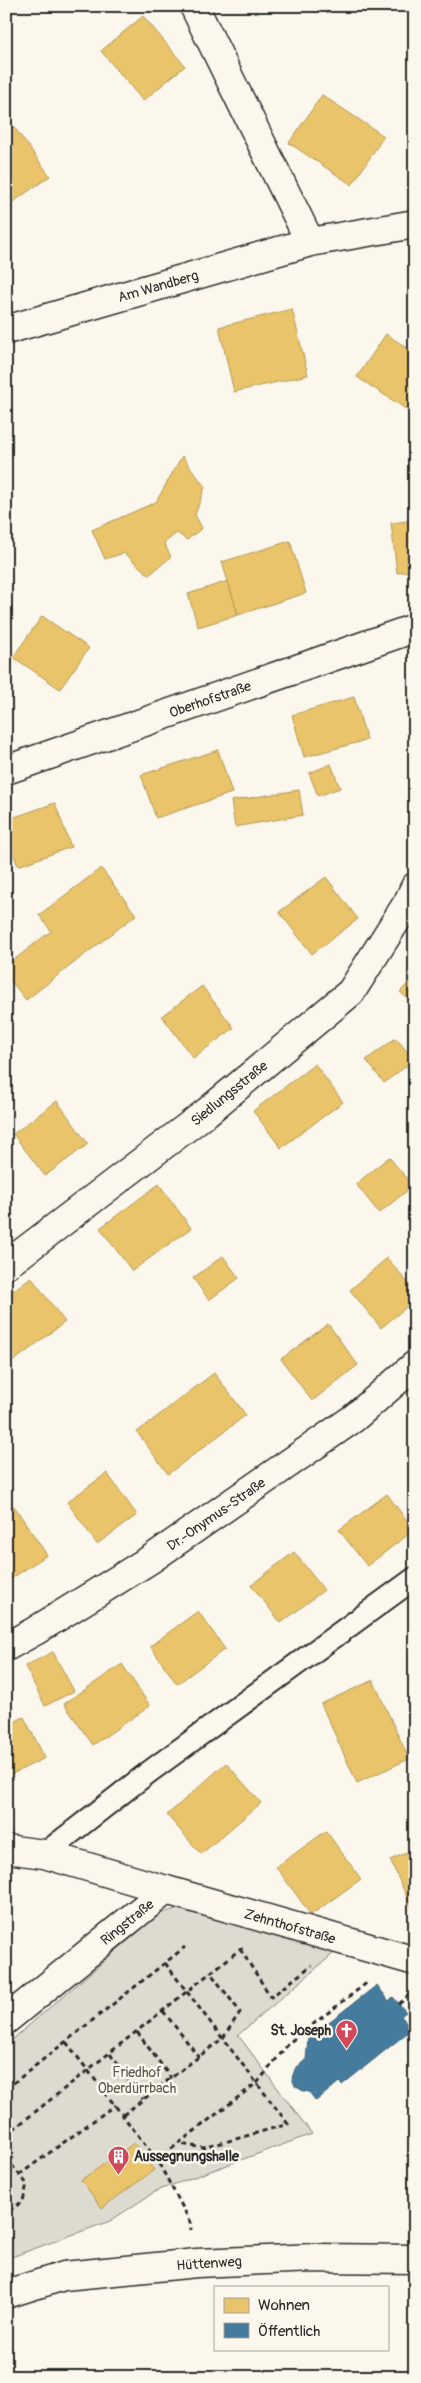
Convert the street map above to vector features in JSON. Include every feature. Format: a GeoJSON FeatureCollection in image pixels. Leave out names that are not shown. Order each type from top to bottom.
{"type":"FeatureCollection","features":[{"type":"Feature","properties":{"kind":"street"},"geometry":{"type":"LineString","coordinates":[[194,6],[310,242]]}},
{"type":"Feature","properties":{"kind":"street","name":"Am Wandberg"},"geometry":{"type":"LineString","coordinates":[[6,330],[310,242],[415,224]]}},
{"type":"Feature","properties":{"kind":"street","name":"Oberhofstraße"},"geometry":{"type":"LineString","coordinates":[[6,770],[413,634]]}},
{"type":"Feature","properties":{"kind":"street","name":"Siedlungsstraße"},"geometry":{"type":"LineString","coordinates":[[6,1265],[207,1112],[351,992],[408,902],[415,887]]}},
{"type":"Feature","properties":{"kind":"street","name":"Dr.-Onymus-Straße"},"geometry":{"type":"LineString","coordinates":[[6,1647],[36,1631],[151,1558],[354,1418],[415,1365]]}},
{"type":"Feature","properties":{"kind":"street","name":"Ringstraße"},"geometry":{"type":"LineString","coordinates":[[6,1849],[44,1854],[166,1890]]}},
{"type":"Feature","properties":{"kind":"street","name":"Ringstraße"},"geometry":{"type":"LineString","coordinates":[[6,2020],[166,1890]]}},
{"type":"Feature","properties":{"kind":"street","name":"Zehnthofstraße"},"geometry":{"type":"LineString","coordinates":[[166,1890],[415,1961]]}},
{"type":"Feature","properties":{"kind":"street","name":"Hüttenweg"},"geometry":{"type":"LineString","coordinates":[[6,2294],[64,2276],[197,2263],[315,2258],[415,2259]]}},
{"type":"Feature","properties":{"kind":"lane"},"geometry":{"type":"LineString","coordinates":[[44,1854],[164,1761],[415,1578]]}},
{"type":"Feature","properties":{"kind":"path"},"geometry":{"type":"LineString","coordinates":[[6,2136],[89,2072],[274,1921]]}},
{"type":"Feature","properties":{"kind":"path"},"geometry":{"type":"LineString","coordinates":[[240,1949],[271,1998],[342,1941]]}},
{"type":"Feature","properties":{"kind":"path"},"geometry":{"type":"LineString","coordinates":[[6,2089],[185,1947]]}},
{"type":"Feature","properties":{"kind":"path"},"geometry":{"type":"LineString","coordinates":[[165,1963],[258,2082],[288,2124],[204,2148],[180,2144]]}},
{"type":"Feature","properties":{"kind":"path"},"geometry":{"type":"LineString","coordinates":[[123,2115],[223,2038],[240,2012],[210,1972]]}},
{"type":"Feature","properties":{"kind":"path"},"geometry":{"type":"LineString","coordinates":[[157,2160],[258,2082],[290,2042],[370,1981]]}},
{"type":"Feature","properties":{"kind":"path"},"geometry":{"type":"LineString","coordinates":[[399,2004],[415,1989]]}},
{"type":"Feature","properties":{"kind":"path"},"geometry":{"type":"LineString","coordinates":[[163,2011],[199,2057]]}},
{"type":"Feature","properties":{"kind":"path"},"geometry":{"type":"LineString","coordinates":[[138,2032],[171,2078]]}},
{"type":"Feature","properties":{"kind":"path"},"geometry":{"type":"LineString","coordinates":[[66,2042],[157,2160],[190,2221],[197,2263]]}},
{"type":"Feature","properties":{"kind":"path"},"geometry":{"type":"LineString","coordinates":[[110,2054],[143,2099]]}},
{"type":"Feature","properties":{"kind":"path"},"geometry":{"type":"LineString","coordinates":[[20,2175],[115,2105]]}},
{"type":"Feature","properties":{"kind":"path"},"geometry":{"type":"LineString","coordinates":[[6,2158],[26,2184],[23,2201],[6,2213]]}},
{"type":"Feature","properties":{"kind":"green space","name":"Friedhof Oberdürrbach"},"geometry":{"type":"Polygon","coordinates":[[[179,1908],[340,1948],[238,2035],[312,2134],[156,2191],[110,2221],[6,2259],[6,2045],[159,1914],[179,1908]]]}},
{"type":"Feature","properties":{"kind":"building: Wohnen"},"geometry":{"type":"Polygon","coordinates":[[[143,16],[185,66],[143,101],[101,51],[143,16]]]}},
{"type":"Feature","properties":{"kind":"building: Wohnen"},"geometry":{"type":"Polygon","coordinates":[[[322,95],[384,136],[352,185],[289,143],[322,95]]]}},
{"type":"Feature","properties":{"kind":"building: Wohnen"},"geometry":{"type":"Polygon","coordinates":[[[6,116],[50,176],[6,207],[6,116]]]}},
{"type":"Feature","properties":{"kind":"building: Wohnen"},"geometry":{"type":"Polygon","coordinates":[[[292,309],[308,375],[234,392],[219,327],[292,309]]]}},
{"type":"Feature","properties":{"kind":"building: Wohnen"},"geometry":{"type":"Polygon","coordinates":[[[386,334],[415,353],[415,415],[357,377],[386,334]]]}},
{"type":"Feature","properties":{"kind":"building: Wohnen"},"geometry":{"type":"Polygon","coordinates":[[[182,456],[205,487],[195,515],[202,528],[187,540],[177,533],[164,543],[171,557],[149,575],[124,553],[105,559],[92,530],[156,502],[182,456]]]}},
{"type":"Feature","properties":{"kind":"building: Wohnen"},"geometry":{"type":"Polygon","coordinates":[[[415,520],[415,570],[397,573],[391,523],[415,520]]]}},
{"type":"Feature","properties":{"kind":"building: Wohnen"},"geometry":{"type":"Polygon","coordinates":[[[290,541],[306,593],[238,615],[222,562],[290,541]]]}},
{"type":"Feature","properties":{"kind":"building: Wohnen"},"geometry":{"type":"Polygon","coordinates":[[[228,581],[238,615],[198,627],[188,594],[228,581]]]}},
{"type":"Feature","properties":{"kind":"building: Wohnen"},"geometry":{"type":"Polygon","coordinates":[[[42,616],[89,648],[60,689],[13,657],[42,616]]]}},
{"type":"Feature","properties":{"kind":"building: Wohnen"},"geometry":{"type":"Polygon","coordinates":[[[354,697],[367,740],[304,757],[292,715],[354,697]]]}},
{"type":"Feature","properties":{"kind":"building: Wohnen"},"geometry":{"type":"Polygon","coordinates":[[[218,750],[232,793],[156,818],[141,775],[218,750]]]}},
{"type":"Feature","properties":{"kind":"building: Wohnen"},"geometry":{"type":"Polygon","coordinates":[[[331,764],[340,788],[318,796],[309,773],[331,764]]]}},
{"type":"Feature","properties":{"kind":"building: Wohnen"},"geometry":{"type":"Polygon","coordinates":[[[299,790],[303,815],[235,827],[231,801],[299,790]]]}},
{"type":"Feature","properties":{"kind":"building: Wohnen"},"geometry":{"type":"Polygon","coordinates":[[[55,803],[71,847],[18,866],[6,834],[6,820],[55,803]]]}},
{"type":"Feature","properties":{"kind":"building: Wohnen"},"geometry":{"type":"Polygon","coordinates":[[[101,868],[136,915],[26,1000],[6,975],[6,966],[51,931],[39,915],[101,868]]]}},
{"type":"Feature","properties":{"kind":"building: Wohnen"},"geometry":{"type":"Polygon","coordinates":[[[326,877],[358,919],[312,954],[279,912],[326,877]]]}},
{"type":"Feature","properties":{"kind":"building: Wohnen"},"geometry":{"type":"Polygon","coordinates":[[[415,976],[415,1005],[400,992],[415,976]]]}},
{"type":"Feature","properties":{"kind":"building: Wohnen"},"geometry":{"type":"Polygon","coordinates":[[[202,986],[234,1028],[193,1058],[162,1016],[202,986]]]}},
{"type":"Feature","properties":{"kind":"building: Wohnen"},"geometry":{"type":"Polygon","coordinates":[[[396,1038],[414,1060],[384,1083],[366,1060],[396,1038]]]}},
{"type":"Feature","properties":{"kind":"building: Wohnen"},"geometry":{"type":"Polygon","coordinates":[[[315,1064],[343,1102],[281,1148],[253,1111],[315,1064]]]}},
{"type":"Feature","properties":{"kind":"building: Wohnen"},"geometry":{"type":"Polygon","coordinates":[[[57,1101],[88,1144],[45,1176],[13,1134],[57,1101]]]}},
{"type":"Feature","properties":{"kind":"building: Wohnen"},"geometry":{"type":"Polygon","coordinates":[[[389,1157],[413,1186],[379,1213],[356,1184],[389,1157]]]}},
{"type":"Feature","properties":{"kind":"building: Wohnen"},"geometry":{"type":"Polygon","coordinates":[[[159,1184],[191,1228],[132,1271],[100,1228],[159,1184]]]}},
{"type":"Feature","properties":{"kind":"building: Wohnen"},"geometry":{"type":"Polygon","coordinates":[[[223,1256],[239,1278],[209,1300],[193,1278],[223,1256]]]}},
{"type":"Feature","properties":{"kind":"building: Wohnen"},"geometry":{"type":"Polygon","coordinates":[[[387,1258],[415,1291],[415,1300],[381,1328],[350,1290],[387,1258]]]}},
{"type":"Feature","properties":{"kind":"building: Wohnen"},"geometry":{"type":"Polygon","coordinates":[[[31,1277],[65,1322],[6,1367],[6,1296],[31,1277]]]}},
{"type":"Feature","properties":{"kind":"building: Wohnen"},"geometry":{"type":"Polygon","coordinates":[[[328,1324],[358,1365],[312,1401],[281,1359],[328,1324]]]}},
{"type":"Feature","properties":{"kind":"building: Wohnen"},"geometry":{"type":"Polygon","coordinates":[[[214,1373],[246,1415],[168,1474],[137,1432],[214,1373]]]}},
{"type":"Feature","properties":{"kind":"building: Wohnen"},"geometry":{"type":"Polygon","coordinates":[[[107,1473],[137,1515],[97,1544],[67,1502],[107,1473]]]}},
{"type":"Feature","properties":{"kind":"building: Wohnen"},"geometry":{"type":"Polygon","coordinates":[[[387,1494],[414,1530],[367,1566],[339,1530],[387,1494]]]}},
{"type":"Feature","properties":{"kind":"building: Wohnen"},"geometry":{"type":"Polygon","coordinates":[[[14,1506],[47,1555],[6,1582],[6,1511],[14,1506]]]}},
{"type":"Feature","properties":{"kind":"building: Wohnen"},"geometry":{"type":"Polygon","coordinates":[[[294,1552],[324,1590],[281,1623],[251,1585],[294,1552]]]}},
{"type":"Feature","properties":{"kind":"building: Wohnen"},"geometry":{"type":"Polygon","coordinates":[[[198,1611],[225,1649],[177,1684],[150,1646],[198,1611]]]}},
{"type":"Feature","properties":{"kind":"building: Wohnen"},"geometry":{"type":"Polygon","coordinates":[[[53,1652],[74,1691],[45,1706],[25,1666],[53,1652]]]}},
{"type":"Feature","properties":{"kind":"building: Wohnen"},"geometry":{"type":"Polygon","coordinates":[[[122,1664],[150,1706],[93,1745],[64,1704],[122,1664]]]}},
{"type":"Feature","properties":{"kind":"building: Wohnen"},"geometry":{"type":"Polygon","coordinates":[[[373,1680],[409,1759],[357,1783],[321,1704],[373,1680]]]}},
{"type":"Feature","properties":{"kind":"building: Wohnen"},"geometry":{"type":"Polygon","coordinates":[[[24,1717],[45,1758],[6,1777],[6,1726],[24,1717]]]}},
{"type":"Feature","properties":{"kind":"building: Wohnen"},"geometry":{"type":"Polygon","coordinates":[[[226,1763],[261,1803],[201,1854],[167,1815],[226,1763]]]}},
{"type":"Feature","properties":{"kind":"building: Wohnen"},"geometry":{"type":"Polygon","coordinates":[[[326,1831],[361,1879],[311,1915],[276,1867],[326,1831]]]}},
{"type":"Feature","properties":{"kind":"building: Wohnen"},"geometry":{"type":"Polygon","coordinates":[[[415,1849],[415,1915],[390,1860],[415,1849]]]}},
{"type":"Feature","properties":{"kind":"building: Wohnen","name":"Aussegnungshalle"},"geometry":{"type":"Polygon","coordinates":[[[134,2143],[154,2170],[102,2208],[81,2180],[134,2143]]]}},
{"type":"Feature","properties":{"kind":"building: Öffentlich","name":"St. Joseph"},"geometry":{"type":"Polygon","coordinates":[[[377,1985],[389,2001],[393,1997],[406,2012],[401,2016],[412,2029],[342,2085],[339,2082],[316,2101],[309,2092],[295,2086],[292,2078],[295,2069],[306,2059],[308,2038],[377,1985]]]}},
{"type":"Feature","properties":{"kind":"place","name":"St. Joseph"},"geometry":{"type":"Point","coordinates":[347,2049]}},
{"type":"Feature","properties":{"kind":"place","name":"Aussegnungshalle"},"geometry":{"type":"Point","coordinates":[118,2175]}}]}
